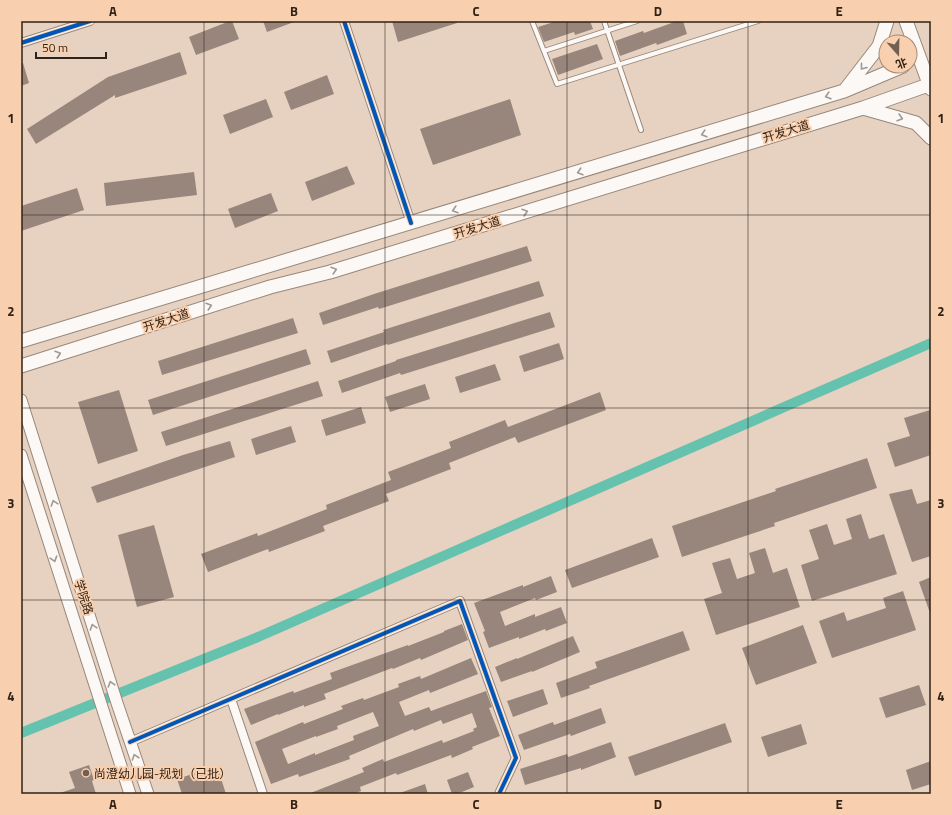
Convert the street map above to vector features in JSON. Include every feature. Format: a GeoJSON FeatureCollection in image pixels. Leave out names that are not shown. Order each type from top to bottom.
{"type":"FeatureCollection","features":[{"type":"Feature","properties":{"kind":"main road"},"geometry":{"type":"LineString","coordinates":[[844,91],[879,46],[887,21]]}},
{"type":"Feature","properties":{"kind":"main road"},"geometry":{"type":"LineString","coordinates":[[906,21],[930,86]]}},
{"type":"Feature","properties":{"kind":"main road","name":"开发大道"},"geometry":{"type":"LineString","coordinates":[[21,341],[844,91],[885,74]]}},
{"type":"Feature","properties":{"kind":"main road","name":"开发大道"},"geometry":{"type":"LineString","coordinates":[[21,366],[270,287],[330,272],[930,86]]}},
{"type":"Feature","properties":{"kind":"main road"},"geometry":{"type":"LineString","coordinates":[[863,108],[916,123],[931,138]]}},
{"type":"Feature","properties":{"kind":"main road","name":"学院路"},"geometry":{"type":"LineString","coordinates":[[21,400],[117,703],[148,794]]}},
{"type":"Feature","properties":{"kind":"main road","name":"学院路"},"geometry":{"type":"LineString","coordinates":[[21,455],[130,794]]}},
{"type":"Feature","properties":{"kind":"street"},"geometry":{"type":"LineString","coordinates":[[21,43],[90,21]]}},
{"type":"Feature","properties":{"kind":"street"},"geometry":{"type":"LineString","coordinates":[[344,21],[411,223]]}},
{"type":"Feature","properties":{"kind":"street"},"geometry":{"type":"LineString","coordinates":[[130,742],[460,601],[516,758],[499,794]]}},
{"type":"Feature","properties":{"kind":"street"},"geometry":{"type":"LineString","coordinates":[[231,699],[263,794]]}},
{"type":"Feature","properties":{"kind":"lane"},"geometry":{"type":"LineString","coordinates":[[532,21],[556,84],[758,21]]}},
{"type":"Feature","properties":{"kind":"lane"},"geometry":{"type":"LineString","coordinates":[[604,21],[641,130]]}},
{"type":"Feature","properties":{"kind":"lane"},"geometry":{"type":"LineString","coordinates":[[544,51],[637,21]]}},
{"type":"Feature","properties":{"kind":"building"},"geometry":{"type":"Polygon","coordinates":[[[232,21],[239,39],[196,55],[189,37],[232,21]]]}},
{"type":"Feature","properties":{"kind":"building"},"geometry":{"type":"Polygon","coordinates":[[[263,21],[294,21],[294,22],[267,32],[263,21]]]}},
{"type":"Feature","properties":{"kind":"building"},"geometry":{"type":"Polygon","coordinates":[[[392,21],[457,21],[457,23],[398,42],[392,21]]]}},
{"type":"Feature","properties":{"kind":"building"},"geometry":{"type":"Polygon","coordinates":[[[557,21],[590,21],[593,29],[575,35],[574,32],[544,42],[538,27],[557,21]]]}},
{"type":"Feature","properties":{"kind":"building"},"geometry":{"type":"Polygon","coordinates":[[[677,21],[683,21],[687,34],[620,56],[615,41],[643,31],[644,33],[677,21]]]}},
{"type":"Feature","properties":{"kind":"building"},"geometry":{"type":"Polygon","coordinates":[[[597,44],[603,59],[558,75],[552,59],[597,44]]]}},
{"type":"Feature","properties":{"kind":"building"},"geometry":{"type":"Polygon","coordinates":[[[180,52],[187,74],[115,98],[115,95],[36,144],[27,129],[108,77],[180,52]]]}},
{"type":"Feature","properties":{"kind":"building"},"geometry":{"type":"Polygon","coordinates":[[[21,63],[23,63],[29,83],[21,86],[21,63]]]}},
{"type":"Feature","properties":{"kind":"building"},"geometry":{"type":"Polygon","coordinates":[[[327,75],[334,94],[291,110],[284,92],[327,75]]]}},
{"type":"Feature","properties":{"kind":"building"},"geometry":{"type":"Polygon","coordinates":[[[266,99],[273,117],[230,134],[223,115],[266,99]]]}},
{"type":"Feature","properties":{"kind":"building"},"geometry":{"type":"Polygon","coordinates":[[[510,99],[521,135],[433,165],[420,129],[510,99]]]}},
{"type":"Feature","properties":{"kind":"building"},"geometry":{"type":"Polygon","coordinates":[[[347,166],[355,184],[312,201],[305,182],[347,166]]]}},
{"type":"Feature","properties":{"kind":"building"},"geometry":{"type":"Polygon","coordinates":[[[194,172],[197,195],[106,206],[104,183],[194,172]]]}},
{"type":"Feature","properties":{"kind":"building"},"geometry":{"type":"Polygon","coordinates":[[[77,188],[84,210],[21,231],[21,206],[77,188]]]}},
{"type":"Feature","properties":{"kind":"building"},"geometry":{"type":"Polygon","coordinates":[[[271,193],[278,211],[235,228],[228,209],[271,193]]]}},
{"type":"Feature","properties":{"kind":"building"},"geometry":{"type":"Polygon","coordinates":[[[527,246],[532,261],[323,325],[319,313],[374,294],[527,246]]]}},
{"type":"Feature","properties":{"kind":"building"},"geometry":{"type":"Polygon","coordinates":[[[539,281],[544,296],[388,345],[387,344],[331,363],[327,351],[384,332],[383,330],[539,281]]]}},
{"type":"Feature","properties":{"kind":"building"},"geometry":{"type":"Polygon","coordinates":[[[550,312],[555,327],[401,375],[400,373],[342,393],[338,381],[396,360],[550,312]]]}},
{"type":"Feature","properties":{"kind":"building"},"geometry":{"type":"Polygon","coordinates":[[[293,318],[298,333],[162,375],[158,361],[293,318]]]}},
{"type":"Feature","properties":{"kind":"building"},"geometry":{"type":"Polygon","coordinates":[[[559,343],[564,359],[524,372],[519,356],[559,343]]]}},
{"type":"Feature","properties":{"kind":"building"},"geometry":{"type":"Polygon","coordinates":[[[306,349],[311,364],[153,415],[148,400],[306,349]]]}},
{"type":"Feature","properties":{"kind":"building"},"geometry":{"type":"Polygon","coordinates":[[[495,364],[501,380],[460,393],[455,377],[495,364]]]}},
{"type":"Feature","properties":{"kind":"building"},"geometry":{"type":"Polygon","coordinates":[[[318,381],[323,396],[166,446],[161,432],[318,381]]]}},
{"type":"Feature","properties":{"kind":"building"},"geometry":{"type":"Polygon","coordinates":[[[425,384],[430,399],[390,412],[385,397],[425,384]]]}},
{"type":"Feature","properties":{"kind":"building"},"geometry":{"type":"Polygon","coordinates":[[[119,390],[138,451],[98,464],[78,402],[119,390]]]}},
{"type":"Feature","properties":{"kind":"building"},"geometry":{"type":"Polygon","coordinates":[[[600,392],[606,410],[518,443],[515,437],[449,463],[451,469],[386,494],[389,501],[323,526],[325,531],[269,552],[268,549],[208,572],[201,554],[257,533],[258,536],[327,509],[326,505],[391,480],[388,472],[451,448],[449,442],[505,420],[508,427],[600,392]]]}},
{"type":"Feature","properties":{"kind":"building"},"geometry":{"type":"Polygon","coordinates":[[[361,407],[366,423],[326,436],[321,420],[361,407]]]}},
{"type":"Feature","properties":{"kind":"building"},"geometry":{"type":"Polygon","coordinates":[[[930,410],[931,455],[895,467],[887,443],[910,436],[904,418],[930,410]]]}},
{"type":"Feature","properties":{"kind":"building"},"geometry":{"type":"Polygon","coordinates":[[[291,426],[296,442],[256,455],[251,439],[291,426]]]}},
{"type":"Feature","properties":{"kind":"building"},"geometry":{"type":"Polygon","coordinates":[[[230,441],[235,457],[97,503],[91,487],[183,455],[230,441]]]}},
{"type":"Feature","properties":{"kind":"building"},"geometry":{"type":"Polygon","coordinates":[[[867,458],[877,488],[774,523],[775,526],[682,557],[672,526],[867,458]]]}},
{"type":"Feature","properties":{"kind":"building"},"geometry":{"type":"Polygon","coordinates":[[[912,489],[917,504],[931,500],[931,556],[912,562],[889,494],[912,489]]]}},
{"type":"Feature","properties":{"kind":"building"},"geometry":{"type":"Polygon","coordinates":[[[861,514],[869,539],[884,534],[897,574],[812,601],[801,565],[819,559],[809,530],[827,524],[834,545],[852,539],[846,519],[861,514]]]}},
{"type":"Feature","properties":{"kind":"building"},"geometry":{"type":"Polygon","coordinates":[[[154,525],[174,597],[137,607],[118,535],[154,525]]]}},
{"type":"Feature","properties":{"kind":"building"},"geometry":{"type":"Polygon","coordinates":[[[652,538],[659,557],[572,588],[565,570],[652,538]]]}},
{"type":"Feature","properties":{"kind":"building"},"geometry":{"type":"Polygon","coordinates":[[[765,548],[773,573],[787,568],[800,607],[716,635],[704,599],[722,593],[712,563],[730,558],[737,579],[755,573],[749,553],[765,548]]]}},
{"type":"Feature","properties":{"kind":"building"},"geometry":{"type":"Polygon","coordinates":[[[551,576],[557,592],[536,600],[535,598],[500,612],[505,626],[535,614],[535,617],[561,607],[567,623],[546,631],[545,629],[519,639],[519,637],[489,648],[483,632],[485,631],[474,603],[551,576]]]}},
{"type":"Feature","properties":{"kind":"building"},"geometry":{"type":"Polygon","coordinates":[[[931,577],[931,613],[930,613],[919,582],[931,577]]]}},
{"type":"Feature","properties":{"kind":"building"},"geometry":{"type":"Polygon","coordinates":[[[903,591],[916,630],[832,658],[819,621],[844,612],[847,621],[886,608],[883,598],[903,591]]]}},
{"type":"Feature","properties":{"kind":"building"},"geometry":{"type":"Polygon","coordinates":[[[462,624],[468,640],[421,660],[420,658],[324,694],[326,699],[278,714],[251,725],[244,709],[293,691],[294,693],[332,679],[330,673],[408,646],[462,624]]]}},
{"type":"Feature","properties":{"kind":"building"},"geometry":{"type":"Polygon","coordinates":[[[803,625],[817,663],[756,685],[742,648],[803,625]]]}},
{"type":"Feature","properties":{"kind":"building"},"geometry":{"type":"Polygon","coordinates":[[[683,631],[690,650],[589,686],[590,688],[561,698],[556,683],[597,668],[595,662],[683,631]]]}},
{"type":"Feature","properties":{"kind":"building"},"geometry":{"type":"Polygon","coordinates":[[[573,636],[580,652],[532,672],[501,682],[495,667],[573,636]]]}},
{"type":"Feature","properties":{"kind":"building"},"geometry":{"type":"Polygon","coordinates":[[[471,658],[478,674],[430,693],[429,690],[399,702],[405,716],[429,707],[431,711],[486,691],[492,707],[489,708],[500,736],[472,747],[473,749],[452,758],[451,755],[397,775],[396,773],[360,787],[361,791],[353,794],[308,794],[364,772],[362,768],[383,759],[384,762],[442,740],[443,743],[474,731],[473,729],[477,727],[472,713],[443,724],[441,720],[414,731],[413,729],[349,756],[350,759],[299,777],[298,774],[271,784],[255,742],[303,722],[304,724],[343,709],[341,706],[363,698],[364,700],[399,687],[398,684],[420,676],[421,679],[471,658]],[[373,712],[337,726],[338,729],[282,749],[288,764],[354,740],[353,736],[379,726],[373,712]]]}},
{"type":"Feature","properties":{"kind":"building"},"geometry":{"type":"Polygon","coordinates":[[[919,685],[926,705],[886,718],[879,698],[919,685]]]}},
{"type":"Feature","properties":{"kind":"building"},"geometry":{"type":"Polygon","coordinates":[[[543,689],[548,704],[513,717],[507,701],[543,689]]]}},
{"type":"Feature","properties":{"kind":"building"},"geometry":{"type":"Polygon","coordinates":[[[601,708],[606,723],[571,736],[570,734],[524,750],[518,735],[553,722],[554,725],[601,708]]]}},
{"type":"Feature","properties":{"kind":"building"},"geometry":{"type":"Polygon","coordinates":[[[725,723],[732,742],[635,776],[628,757],[725,723]]]}},
{"type":"Feature","properties":{"kind":"building"},"geometry":{"type":"Polygon","coordinates":[[[801,724],[807,744],[768,757],[761,737],[801,724]]]}},
{"type":"Feature","properties":{"kind":"building"},"geometry":{"type":"Polygon","coordinates":[[[611,742],[616,757],[581,770],[581,768],[525,785],[520,769],[567,754],[568,757],[611,742]]]}},
{"type":"Feature","properties":{"kind":"building"},"geometry":{"type":"Polygon","coordinates":[[[931,761],[931,784],[912,790],[906,770],[931,761]]]}},
{"type":"Feature","properties":{"kind":"building"},"geometry":{"type":"Polygon","coordinates":[[[89,765],[94,780],[92,781],[96,794],[60,793],[75,788],[69,772],[89,765]]]}},
{"type":"Feature","properties":{"kind":"building"},"geometry":{"type":"Polygon","coordinates":[[[217,766],[226,794],[182,794],[177,779],[217,766]]]}},
{"type":"Feature","properties":{"kind":"building"},"geometry":{"type":"Polygon","coordinates":[[[468,772],[474,787],[457,794],[452,794],[447,780],[468,772]]]}},
{"type":"Feature","properties":{"kind":"building"},"geometry":{"type":"Polygon","coordinates":[[[425,784],[428,794],[400,794],[400,793],[425,784]]]}},
{"type":"Feature","properties":{"kind":"waterway"},"geometry":{"type":"LineString","coordinates":[[21,733],[258,637],[931,343]]}},
{"type":"Feature","properties":{"kind":"cycle path"},"geometry":{"type":"LineString","coordinates":[[21,43],[90,21]]}},
{"type":"Feature","properties":{"kind":"cycle path"},"geometry":{"type":"LineString","coordinates":[[344,21],[411,223]]}},
{"type":"Feature","properties":{"kind":"cycle path"},"geometry":{"type":"LineString","coordinates":[[130,742],[460,601],[516,758],[499,794]]}},
{"type":"Feature","properties":{"kind":"place","name":"尚澄幼儿园-规划（已批）"},"geometry":{"type":"Point","coordinates":[86,773]}}]}
